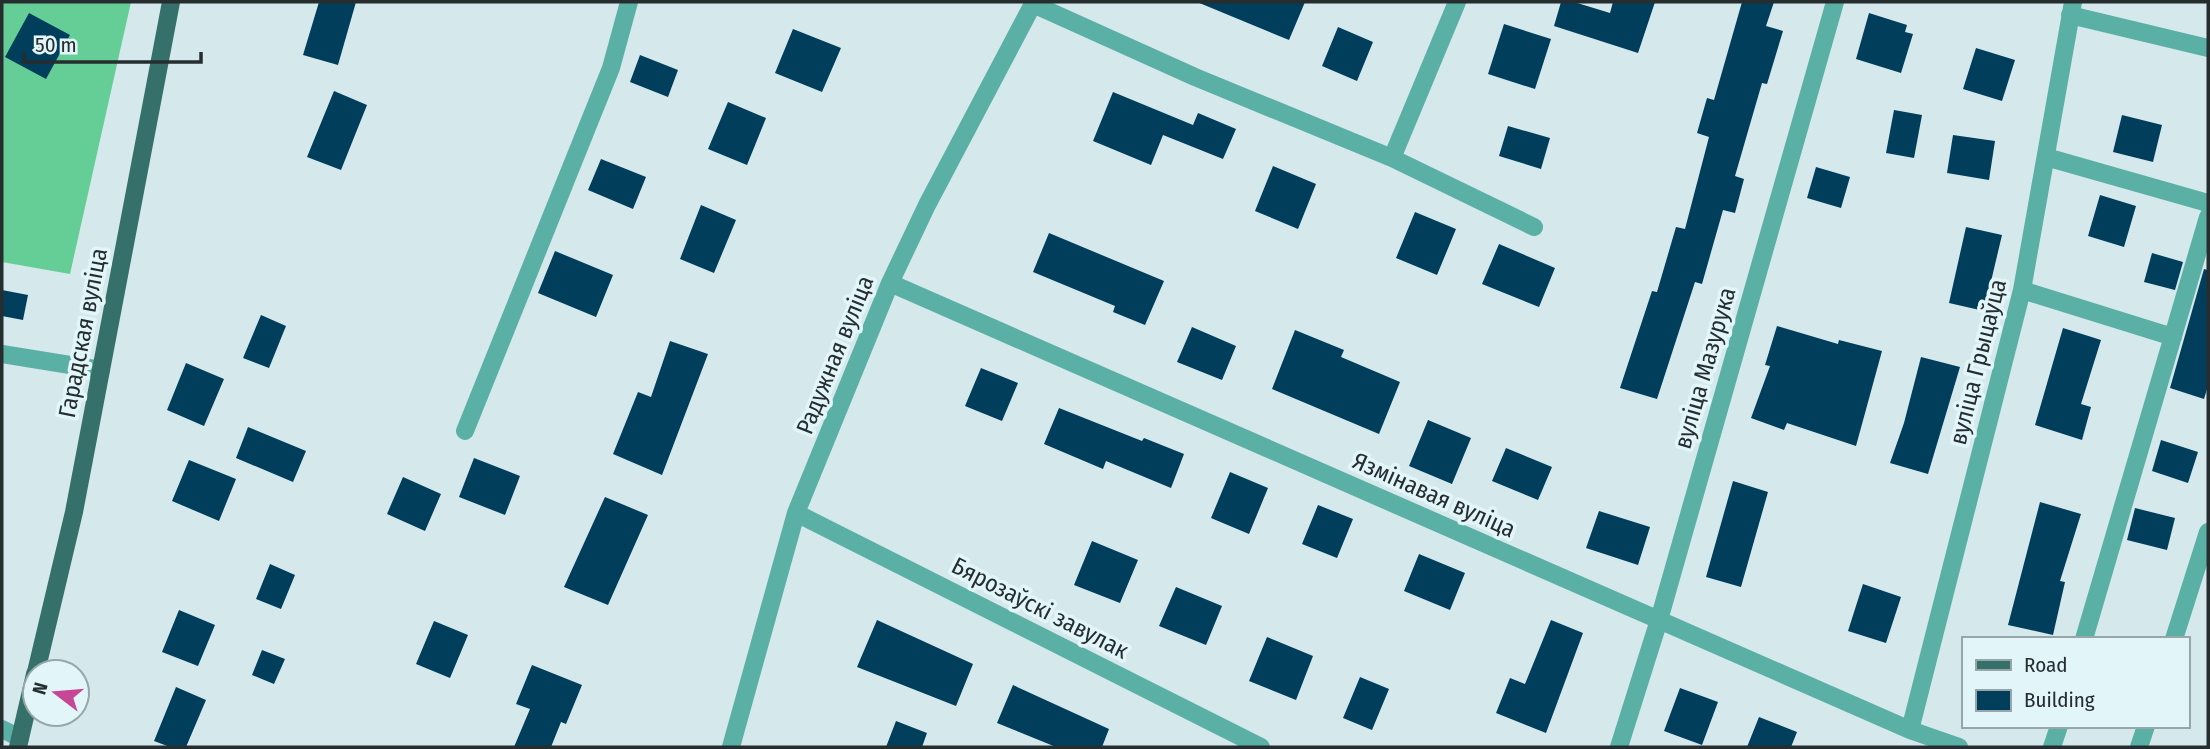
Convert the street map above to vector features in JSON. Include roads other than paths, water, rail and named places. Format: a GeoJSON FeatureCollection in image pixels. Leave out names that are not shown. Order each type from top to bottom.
{"type":"FeatureCollection","features":[{"type":"Feature","properties":{"kind":"main road","name":"Гарадская вуліца"},"geometry":{"type":"LineString","coordinates":[[39,658],[74,512],[172,2]]}},
{"type":"Feature","properties":{"kind":"street"},"geometry":{"type":"LineString","coordinates":[[464,431],[611,68],[629,2]]}},
{"type":"Feature","properties":{"kind":"street"},"geometry":{"type":"LineString","coordinates":[[1392,158],[1457,2]]}},
{"type":"Feature","properties":{"kind":"street","name":"вуліца Мазурука"},"geometry":{"type":"LineString","coordinates":[[1619,747],[1659,620],[1835,2]]}},
{"type":"Feature","properties":{"kind":"street"},"geometry":{"type":"LineString","coordinates":[[1034,3],[1195,78],[1392,158],[1534,227]]}},
{"type":"Feature","properties":{"kind":"street","name":"Радужная вуліца"},"geometry":{"type":"LineString","coordinates":[[730,747],[796,513],[890,284],[927,205],[1034,3]]}},
{"type":"Feature","properties":{"kind":"street"},"geometry":{"type":"LineString","coordinates":[[2071,8],[2208,48]]}},
{"type":"Feature","properties":{"kind":"street","name":"вуліца Грыцаўца"},"geometry":{"type":"LineString","coordinates":[[1910,730],[2022,290],[2071,8]]}},
{"type":"Feature","properties":{"kind":"street"},"geometry":{"type":"LineString","coordinates":[[2046,157],[2208,203]]}},
{"type":"Feature","properties":{"kind":"street"},"geometry":{"type":"LineString","coordinates":[[2085,637],[2208,217]]}},
{"type":"Feature","properties":{"kind":"street","name":"Язмінавая вуліца"},"geometry":{"type":"LineString","coordinates":[[890,284],[1910,730],[1959,747]]}},
{"type":"Feature","properties":{"kind":"street"},"geometry":{"type":"LineString","coordinates":[[2022,290],[2173,337]]}},
{"type":"Feature","properties":{"kind":"street"},"geometry":{"type":"LineString","coordinates":[[2,354],[101,370]]}},
{"type":"Feature","properties":{"kind":"street","name":"Бярозаўскі завулак"},"geometry":{"type":"LineString","coordinates":[[796,513],[1261,747]]}},
{"type":"Feature","properties":{"kind":"street"},"geometry":{"type":"LineString","coordinates":[[2175,637],[2208,532]]}},
{"type":"Feature","properties":{"kind":"street"},"geometry":{"type":"LineString","coordinates":[[2052,747],[2058,728]]}},
{"type":"Feature","properties":{"kind":"street"},"geometry":{"type":"LineString","coordinates":[[2139,747],[2145,728]]}},
{"type":"Feature","properties":{"kind":"street"},"geometry":{"type":"LineString","coordinates":[[2,729],[19,743]]}}]}
